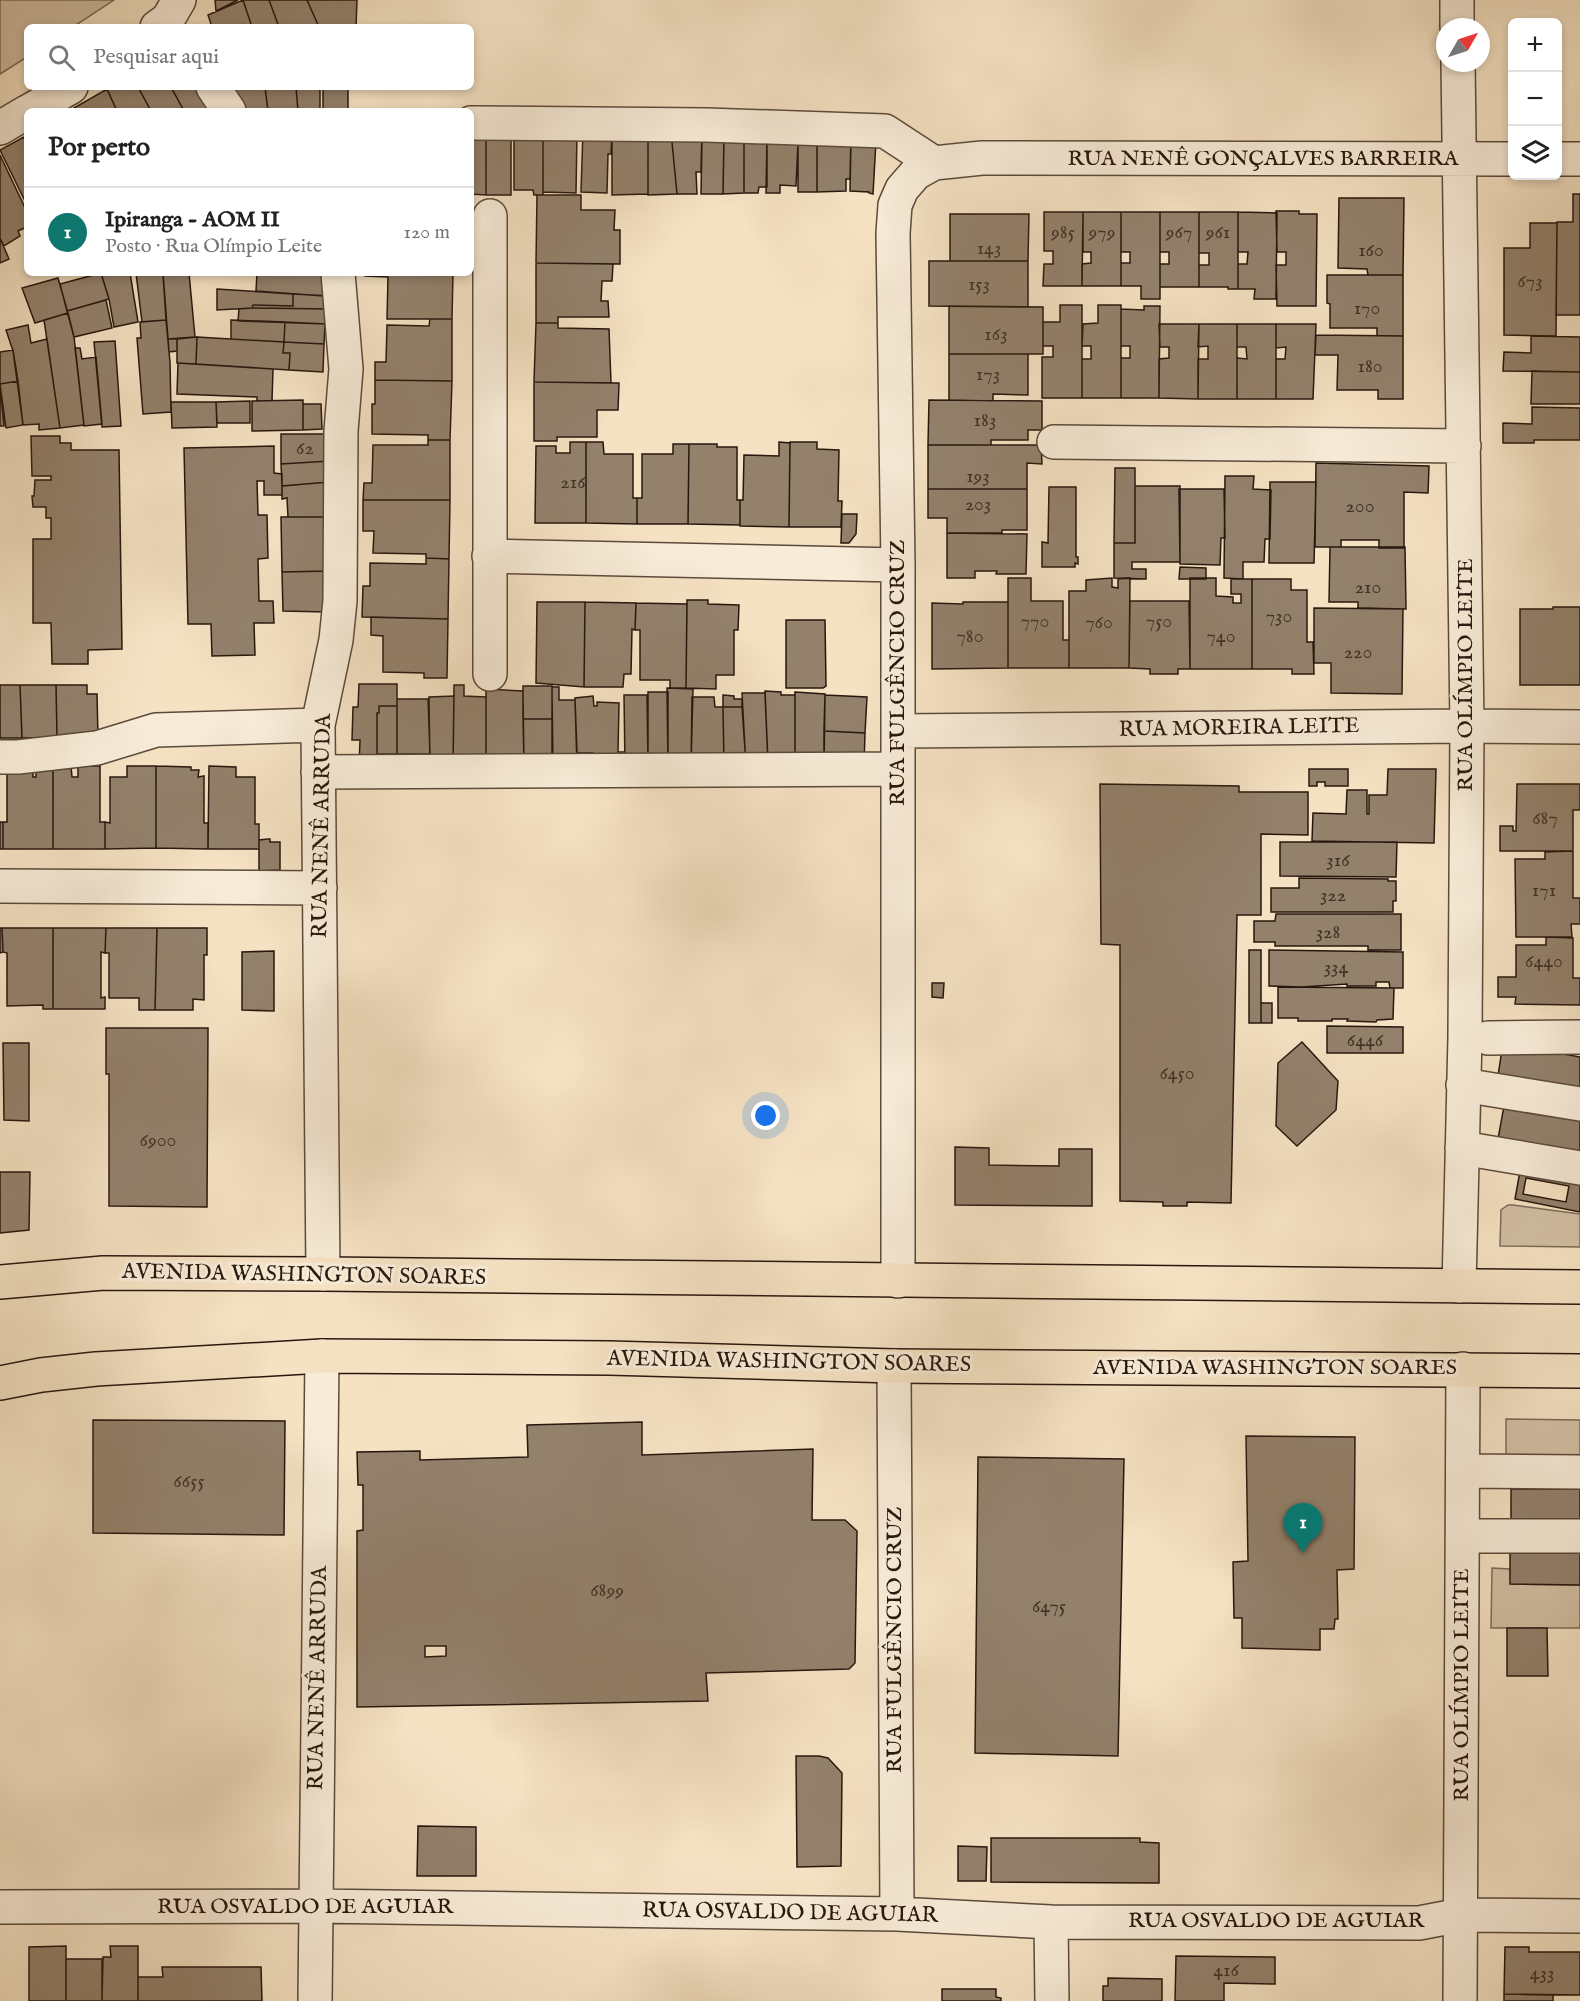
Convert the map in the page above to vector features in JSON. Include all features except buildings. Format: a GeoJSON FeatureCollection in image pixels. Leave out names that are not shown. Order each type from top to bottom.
{"type":"FeatureCollection","features":[{"type":"Feature","properties":{"kind":"highway","name":"AVENIDA WASHINGTON SOARES"},"geometry":{"type":"LineString","coordinates":[[0,1282],[103,1273],[1580,1287]]}},
{"type":"Feature","properties":{"kind":"highway","name":"AVENIDA WASHINGTON SOARES"},"geometry":{"type":"LineString","coordinates":[[0,1383],[41,1375],[96,1369],[322,1356],[609,1358],[894,1366],[1580,1371]]}},
{"type":"Feature","properties":{"kind":"street"},"geometry":{"type":"LineString","coordinates":[[1457,0],[1457,18]]}},
{"type":"Feature","properties":{"kind":"street","name":"RUA OLÍMPIO LEITE"},"geometry":{"type":"LineString","coordinates":[[1458,72],[1467,726],[1460,1286]]}},
{"type":"Feature","properties":{"kind":"street"},"geometry":{"type":"LineString","coordinates":[[35,108],[66,90]]}},
{"type":"Feature","properties":{"kind":"street"},"geometry":{"type":"LineString","coordinates":[[215,90],[227,108]]}},
{"type":"Feature","properties":{"kind":"street"},"geometry":{"type":"LineString","coordinates":[[0,128],[24,114]]}},
{"type":"Feature","properties":{"kind":"street"},"geometry":{"type":"LineString","coordinates":[[474,123],[706,125],[885,131],[934,163]]}},
{"type":"Feature","properties":{"kind":"street","name":"RUA FULGÊNCIO CRUZ"},"geometry":{"type":"LineString","coordinates":[[898,1281],[898,565],[895,205],[902,189],[916,173],[934,163],[982,158],[1014,158]]}},
{"type":"Feature","properties":{"kind":"street","name":"RUA NENÊ GONÇALVES BARREIRA"},"geometry":{"type":"LineString","coordinates":[[1014,158],[1508,159]]}},
{"type":"Feature","properties":{"kind":"street"},"geometry":{"type":"LineString","coordinates":[[1562,159],[1580,159]]}},
{"type":"Feature","properties":{"kind":"street"},"geometry":{"type":"LineString","coordinates":[[490,216],[490,674]]}},
{"type":"Feature","properties":{"kind":"street","name":"RUA NENÊ ARRUDA"},"geometry":{"type":"LineString","coordinates":[[322,1274],[318,725],[336,640],[340,601],[341,431],[346,369],[338,276]]}},
{"type":"Feature","properties":{"kind":"street"},"geometry":{"type":"LineString","coordinates":[[1054,442],[1464,446]]}},
{"type":"Feature","properties":{"kind":"street"},"geometry":{"type":"LineString","coordinates":[[489,556],[898,565]]}},
{"type":"Feature","properties":{"kind":"street"},"geometry":{"type":"LineString","coordinates":[[0,757],[97,748],[156,730],[318,725]]}},
{"type":"Feature","properties":{"kind":"street","name":"RUA MOREIRA LEITE"},"geometry":{"type":"LineString","coordinates":[[898,731],[1580,727]]}},
{"type":"Feature","properties":{"kind":"street"},"geometry":{"type":"LineString","coordinates":[[318,772],[898,769]]}},
{"type":"Feature","properties":{"kind":"street"},"geometry":{"type":"LineString","coordinates":[[0,886],[320,888]]}},
{"type":"Feature","properties":{"kind":"street"},"geometry":{"type":"LineString","coordinates":[[1488,1038],[1580,1037]]}},
{"type":"Feature","properties":{"kind":"street"},"geometry":{"type":"LineString","coordinates":[[1463,1085],[1580,1104]]}},
{"type":"Feature","properties":{"kind":"street"},"geometry":{"type":"LineString","coordinates":[[1462,1148],[1580,1168]]}},
{"type":"Feature","properties":{"kind":"street","name":"RUA NENÊ ARRUDA"},"geometry":{"type":"LineString","coordinates":[[315,2001],[322,1356]]}},
{"type":"Feature","properties":{"kind":"street","name":"RUA FULGÊNCIO CRUZ"},"geometry":{"type":"LineString","coordinates":[[894,1366],[897,1914]]}},
{"type":"Feature","properties":{"kind":"street","name":"RUA OLÍMPIO LEITE"},"geometry":{"type":"LineString","coordinates":[[1460,2001],[1463,1369]]}},
{"type":"Feature","properties":{"kind":"street"},"geometry":{"type":"LineString","coordinates":[[1463,1472],[1580,1472]]}},
{"type":"Feature","properties":{"kind":"street"},"geometry":{"type":"LineString","coordinates":[[1463,1536],[1580,1536]]}},
{"type":"Feature","properties":{"kind":"street","name":"RUA OSVALDO DE AGUIAR"},"geometry":{"type":"LineString","coordinates":[[0,1907],[316,1906],[897,1914],[1051,1922],[1419,1923],[1461,1915],[1580,1916]]}},
{"type":"Feature","properties":{"kind":"street"},"geometry":{"type":"LineString","coordinates":[[1051,1922],[1052,2001]]}},
{"type":"Feature","properties":{"kind":"shaded area"},"geometry":{"type":"Polygon","coordinates":[[[0,0],[114,0],[78,24],[24,24],[24,59],[0,74],[0,0]]]}},
{"type":"Feature","properties":{"kind":"shaded area"},"geometry":{"type":"Polygon","coordinates":[[[1508,1205],[1580,1214],[1580,1247],[1500,1246],[1501,1210],[1508,1205]]]}},
{"type":"Feature","properties":{"kind":"shaded area"},"geometry":{"type":"Polygon","coordinates":[[[1506,1419],[1580,1420],[1580,1460],[1506,1459],[1506,1419]]]}},
{"type":"Feature","properties":{"kind":"shaded area"},"geometry":{"type":"Polygon","coordinates":[[[1492,1568],[1510,1569],[1511,1584],[1580,1585],[1580,1628],[1491,1628],[1492,1568]]]}},
{"type":"Feature","properties":{"kind":"place","name":"Ipiranga - AOM II"},"geometry":{"type":"Point","coordinates":[1303,1553]}}]}
